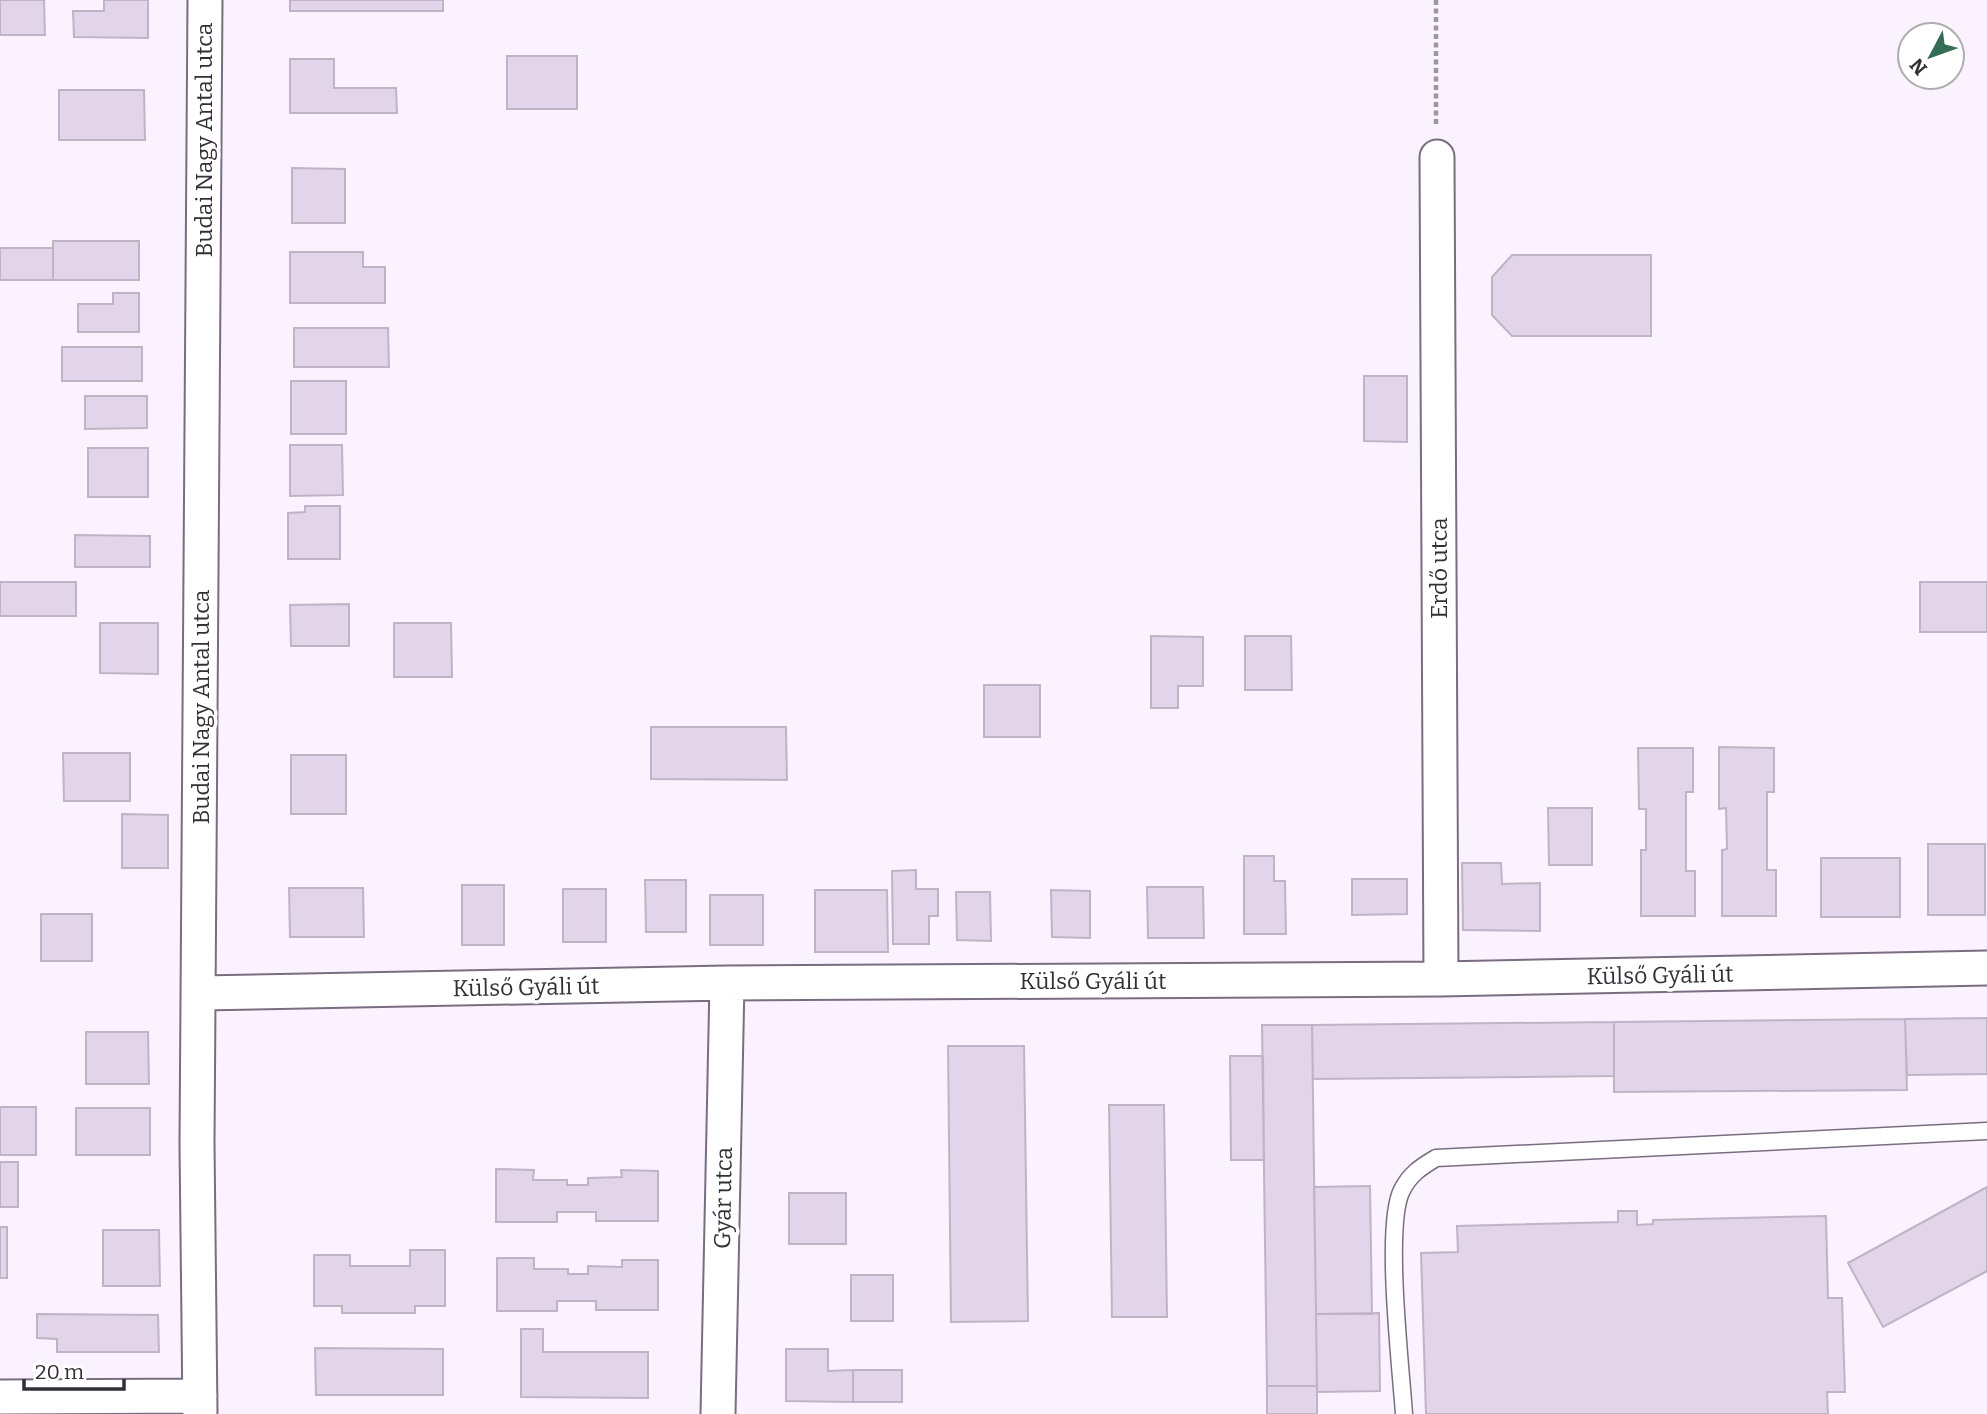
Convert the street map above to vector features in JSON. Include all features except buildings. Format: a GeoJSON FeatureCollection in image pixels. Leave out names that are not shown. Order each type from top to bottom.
{"type":"FeatureCollection","features":[{"type":"Feature","properties":{"kind":"street","name":"Budai Nagy Antal utca"},"geometry":{"type":"LineString","coordinates":[[200,1405],[197,1144],[205,0]]}},
{"type":"Feature","properties":{"kind":"street","name":"Erdő utca"},"geometry":{"type":"LineString","coordinates":[[1437,156],[1441,979]]}},
{"type":"Feature","properties":{"kind":"street","name":"Külső Gyáli út"},"geometry":{"type":"LineString","coordinates":[[200,993],[727,983],[1441,979],[1987,968]]}},
{"type":"Feature","properties":{"kind":"street","name":"Gyár utca"},"geometry":{"type":"LineString","coordinates":[[718,1414],[727,983]]}},
{"type":"Feature","properties":{"kind":"street"},"geometry":{"type":"LineString","coordinates":[[0,1397],[200,1405]]}},
{"type":"Feature","properties":{"kind":"lane"},"geometry":{"type":"LineString","coordinates":[[1404,1414],[1393,1228],[1400,1193],[1415,1171],[1436,1158],[1987,1131]]}},
{"type":"Feature","properties":{"kind":"path"},"geometry":{"type":"LineString","coordinates":[[1436,0],[1437,156]]}}]}
